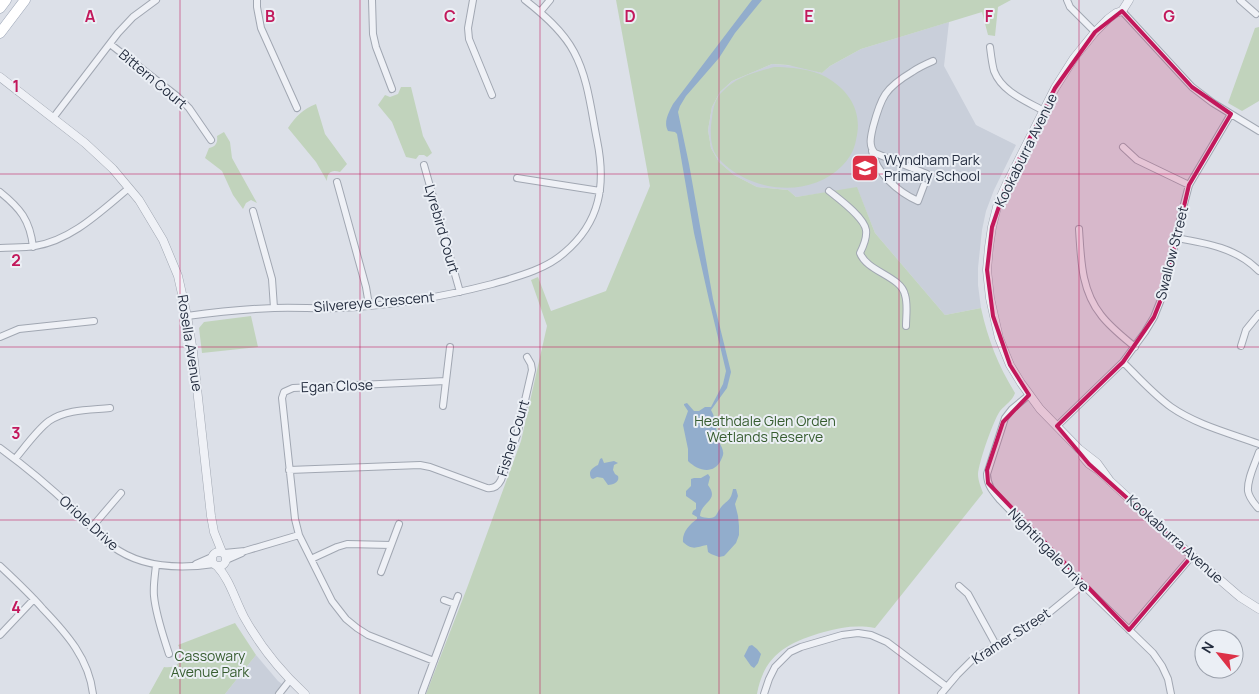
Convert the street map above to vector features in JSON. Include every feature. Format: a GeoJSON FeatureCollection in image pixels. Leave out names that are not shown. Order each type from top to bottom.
{"type":"FeatureCollection","features":[{"type":"Feature","properties":{"kind":"main road"},"geometry":{"type":"LineString","coordinates":[[0,8],[6,0]]}},
{"type":"Feature","properties":{"kind":"main road"},"geometry":{"type":"LineString","coordinates":[[0,33],[25,0]]}},
{"type":"Feature","properties":{"kind":"street"},"geometry":{"type":"LineString","coordinates":[[53,118],[133,17],[156,0]]}},
{"type":"Feature","properties":{"kind":"street"},"geometry":{"type":"LineString","coordinates":[[257,0],[261,28],[297,108]]}},
{"type":"Feature","properties":{"kind":"street"},"geometry":{"type":"LineString","coordinates":[[372,0],[373,34],[392,89]]}},
{"type":"Feature","properties":{"kind":"street"},"geometry":{"type":"LineString","coordinates":[[473,0],[468,28],[469,39],[492,95]]}},
{"type":"Feature","properties":{"kind":"street","name":"Silvereye Crescent"},"geometry":{"type":"LineString","coordinates":[[187,316],[235,310],[339,308],[411,302],[460,292],[507,279],[545,266],[566,252],[579,239],[596,208],[600,190],[601,165],[598,144],[584,77],[574,51],[540,12],[525,0]]}},
{"type":"Feature","properties":{"kind":"street"},"geometry":{"type":"LineString","coordinates":[[540,12],[550,0]]}},
{"type":"Feature","properties":{"kind":"street"},"geometry":{"type":"LineString","coordinates":[[1067,0],[1070,7],[1095,32]]}},
{"type":"Feature","properties":{"kind":"street","name":"Kookaburra Avenue"},"geometry":{"type":"LineString","coordinates":[[1129,0],[1122,11],[1108,19],[1095,32],[1074,58],[1056,88],[998,203],[992,227],[988,270],[990,298],[999,338],[1010,365],[1040,409],[1078,449],[1089,464],[1098,470],[1192,556],[1240,596],[1259,609]]}},
{"type":"Feature","properties":{"kind":"street"},"geometry":{"type":"LineString","coordinates":[[1240,0],[1256,14]]}},
{"type":"Feature","properties":{"kind":"street"},"geometry":{"type":"LineString","coordinates":[[1122,11],[1192,87],[1213,103],[1259,131]]}},
{"type":"Feature","properties":{"kind":"street","name":"Bittern Court"},"geometry":{"type":"LineString","coordinates":[[110,44],[178,97],[189,108],[211,140]]}},
{"type":"Feature","properties":{"kind":"street"},"geometry":{"type":"LineString","coordinates":[[990,47],[994,70],[998,79],[1009,91],[1044,111]]}},
{"type":"Feature","properties":{"kind":"street"},"geometry":{"type":"LineString","coordinates":[[924,185],[918,201],[904,194],[883,172],[873,158],[871,146],[872,132],[878,108],[888,90],[898,80],[933,61]]}},
{"type":"Feature","properties":{"kind":"street","name":"Rosella Avenue"},"geometry":{"type":"LineString","coordinates":[[0,77],[85,143],[113,169],[146,212],[166,249],[178,276],[193,352],[214,532],[214,561],[230,585],[243,615],[257,638],[290,680],[305,694]]}},
{"type":"Feature","properties":{"kind":"street","name":"Swallow Street"},"geometry":{"type":"LineString","coordinates":[[1056,426],[1123,362],[1154,317],[1164,292],[1190,185],[1231,114]]}},
{"type":"Feature","properties":{"kind":"street"},"geometry":{"type":"LineString","coordinates":[[1123,147],[1137,160],[1190,185]]}},
{"type":"Feature","properties":{"kind":"street"},"geometry":{"type":"LineString","coordinates":[[872,151],[880,156],[927,174]]}},
{"type":"Feature","properties":{"kind":"street","name":"Lyrebird Court"},"geometry":{"type":"LineString","coordinates":[[424,165],[460,292]]}},
{"type":"Feature","properties":{"kind":"street"},"geometry":{"type":"LineString","coordinates":[[517,178],[600,190]]}},
{"type":"Feature","properties":{"kind":"street"},"geometry":{"type":"LineString","coordinates":[[337,182],[366,287],[369,305]]}},
{"type":"Feature","properties":{"kind":"street"},"geometry":{"type":"LineString","coordinates":[[0,248],[33,247],[58,239],[76,230],[129,188]]}},
{"type":"Feature","properties":{"kind":"street"},"geometry":{"type":"LineString","coordinates":[[830,191],[855,213],[866,229],[860,253],[862,258],[872,267],[896,282],[905,294],[906,326]]}},
{"type":"Feature","properties":{"kind":"street"},"geometry":{"type":"LineString","coordinates":[[0,192],[16,205],[24,215],[30,228],[33,247]]}},
{"type":"Feature","properties":{"kind":"street"},"geometry":{"type":"LineString","coordinates":[[253,211],[272,280],[274,308]]}},
{"type":"Feature","properties":{"kind":"street"},"geometry":{"type":"LineString","coordinates":[[1079,229],[1082,274],[1093,304],[1101,316],[1135,347]]}},
{"type":"Feature","properties":{"kind":"street"},"geometry":{"type":"LineString","coordinates":[[1176,238],[1206,243],[1234,253],[1259,271]]}},
{"type":"Feature","properties":{"kind":"street"},"geometry":{"type":"LineString","coordinates":[[1241,346],[1246,330],[1259,314]]}},
{"type":"Feature","properties":{"kind":"street"},"geometry":{"type":"LineString","coordinates":[[0,337],[19,329],[94,321]]}},
{"type":"Feature","properties":{"kind":"street"},"geometry":{"type":"LineString","coordinates":[[443,406],[450,347]]}},
{"type":"Feature","properties":{"kind":"street","name":"Fisher Court"},"geometry":{"type":"LineString","coordinates":[[289,470],[420,465],[487,488],[494,488],[501,480],[517,436],[532,370],[527,357]]}},
{"type":"Feature","properties":{"kind":"street"},"geometry":{"type":"LineString","coordinates":[[1123,362],[1154,393],[1185,416],[1259,444]]}},
{"type":"Feature","properties":{"kind":"street","name":"Egan Close"},"geometry":{"type":"LineString","coordinates":[[434,661],[362,632],[340,613],[332,602],[299,535],[295,519],[282,396],[287,390],[293,388],[446,381]]}},
{"type":"Feature","properties":{"kind":"street","name":"Nightingale Drive"},"geometry":{"type":"LineString","coordinates":[[1029,395],[1004,418],[987,470],[988,483],[1000,500],[1153,653],[1168,679],[1171,694]]}},
{"type":"Feature","properties":{"kind":"street"},"geometry":{"type":"LineString","coordinates":[[15,459],[44,425],[56,417],[70,412],[110,408]]}},
{"type":"Feature","properties":{"kind":"street","name":"Oriole Drive"},"geometry":{"type":"LineString","coordinates":[[0,448],[51,489],[116,549],[139,560],[156,565],[173,567],[193,566],[214,561]]}},
{"type":"Feature","properties":{"kind":"street"},"geometry":{"type":"LineString","coordinates":[[1258,508],[1248,492],[1249,482],[1259,452]]}},
{"type":"Feature","properties":{"kind":"street"},"geometry":{"type":"LineString","coordinates":[[92,527],[121,493]]}},
{"type":"Feature","properties":{"kind":"street"},"geometry":{"type":"LineString","coordinates":[[381,572],[399,524]]}},
{"type":"Feature","properties":{"kind":"street","name":"Rosella Avenue"},"geometry":{"type":"LineString","coordinates":[[214,532],[225,557],[230,585]]}},
{"type":"Feature","properties":{"kind":"street"},"geometry":{"type":"LineString","coordinates":[[225,557],[222,566],[214,561],[216,552],[225,557],[299,535]]}},
{"type":"Feature","properties":{"kind":"street"},"geometry":{"type":"LineString","coordinates":[[311,559],[338,546],[348,544],[391,545]]}},
{"type":"Feature","properties":{"kind":"street"},"geometry":{"type":"LineString","coordinates":[[1129,630],[1192,556]]}},
{"type":"Feature","properties":{"kind":"street"},"geometry":{"type":"LineString","coordinates":[[156,565],[154,596],[158,618],[169,654]]}},
{"type":"Feature","properties":{"kind":"street"},"geometry":{"type":"LineString","coordinates":[[0,566],[34,599],[75,645],[88,672],[93,694]]}},
{"type":"Feature","properties":{"kind":"street","name":"Kramer Street"},"geometry":{"type":"LineString","coordinates":[[941,694],[968,664],[980,654],[1039,621],[1081,583]]}},
{"type":"Feature","properties":{"kind":"street"},"geometry":{"type":"LineString","coordinates":[[959,586],[968,594],[996,645]]}},
{"type":"Feature","properties":{"kind":"street"},"geometry":{"type":"LineString","coordinates":[[422,693],[458,596]]}},
{"type":"Feature","properties":{"kind":"street","name":"Kookaburra Avenue"},"geometry":{"type":"LineString","coordinates":[[1240,596],[1259,616]]}},
{"type":"Feature","properties":{"kind":"street"},"geometry":{"type":"LineString","coordinates":[[0,635],[34,599]]}},
{"type":"Feature","properties":{"kind":"street"},"geometry":{"type":"LineString","coordinates":[[444,600],[455,604]]}},
{"type":"Feature","properties":{"kind":"street"},"geometry":{"type":"LineString","coordinates":[[764,694],[772,673],[779,662],[790,652],[842,635],[858,633],[871,635],[887,642],[947,687]]}},
{"type":"Feature","properties":{"kind":"street"},"geometry":{"type":"LineString","coordinates":[[279,694],[290,680]]}},
{"type":"Feature","properties":{"kind":"highlighted area"},"geometry":{"type":"Polygon","coordinates":[[[1122,11],[1192,87],[1231,114],[1189,185],[1164,292],[1154,317],[1123,362],[1057,426],[1089,464],[1192,556],[1129,630],[988,483],[987,470],[1003,422],[1029,395],[1010,365],[993,316],[987,270],[992,227],[1007,183],[1055,88],[1095,32],[1122,11]]]}},
{"type":"Feature","properties":{"kind":"shaded area","name":"Wyndham Park Primary School"},"geometry":{"type":"Polygon","coordinates":[[[949,22],[944,66],[976,125],[1016,145],[986,211],[978,268],[981,308],[945,315],[875,233],[857,188],[796,197],[788,190],[757,187],[734,175],[719,162],[711,148],[708,130],[712,107],[720,92],[732,81],[772,64],[798,66],[822,73],[830,66],[861,49],[949,22]]]}},
{"type":"Feature","properties":{"kind":"shaded area"},"geometry":{"type":"Polygon","coordinates":[[[256,655],[282,684],[276,694],[225,694],[256,655]]]}},
{"type":"Feature","properties":{"kind":"green space","name":"Heathdale Glen Orden Wetlands Reserve"},"geometry":{"type":"Polygon","coordinates":[[[616,0],[1011,0],[998,7],[995,36],[988,35],[982,12],[861,49],[830,66],[822,73],[788,65],[772,64],[732,81],[720,92],[712,107],[708,130],[711,148],[719,162],[734,175],[757,187],[788,190],[796,197],[857,187],[875,233],[945,315],[981,308],[994,352],[1015,393],[1013,398],[1000,411],[990,432],[978,474],[983,493],[875,628],[837,629],[811,636],[789,645],[772,659],[760,680],[757,694],[426,694],[521,441],[547,326],[531,280],[538,277],[551,311],[606,291],[650,186],[616,0]]]}},
{"type":"Feature","properties":{"kind":"green space"},"geometry":{"type":"Polygon","coordinates":[[[1259,27],[1259,101],[1242,111],[1228,103],[1255,28],[1259,27]]]}},
{"type":"Feature","properties":{"kind":"green space"},"geometry":{"type":"Polygon","coordinates":[[[774,67],[807,70],[826,77],[842,89],[853,103],[856,111],[858,130],[851,154],[847,161],[830,176],[816,183],[787,188],[757,183],[730,169],[719,159],[714,151],[711,127],[714,107],[720,94],[728,86],[740,79],[774,67]]]}},
{"type":"Feature","properties":{"kind":"green space"},"geometry":{"type":"Polygon","coordinates":[[[401,87],[411,87],[423,136],[432,153],[427,157],[419,155],[416,159],[406,157],[392,122],[378,105],[385,95],[390,97],[398,94],[401,87]]]}},
{"type":"Feature","properties":{"kind":"green space"},"geometry":{"type":"Polygon","coordinates":[[[316,104],[325,134],[347,164],[340,172],[331,172],[328,175],[327,181],[316,162],[288,128],[300,113],[316,104]]]}},
{"type":"Feature","properties":{"kind":"green space"},"geometry":{"type":"Polygon","coordinates":[[[224,132],[230,142],[232,158],[257,203],[251,200],[246,203],[243,209],[233,195],[222,171],[205,158],[209,148],[216,144],[217,136],[224,132]]]}},
{"type":"Feature","properties":{"kind":"green space"},"geometry":{"type":"Polygon","coordinates":[[[251,316],[258,347],[202,353],[199,328],[204,322],[251,316]]]}},
{"type":"Feature","properties":{"kind":"green space","name":"Cassowary Avenue Park"},"geometry":{"type":"Polygon","coordinates":[[[235,623],[256,655],[225,694],[149,694],[164,667],[174,666],[180,662],[181,654],[178,645],[235,623]]]}},
{"type":"Feature","properties":{"kind":"water"},"geometry":{"type":"Polygon","coordinates":[[[752,0],[762,0],[735,33],[719,58],[686,96],[678,112],[713,299],[731,372],[727,388],[711,410],[719,442],[723,449],[723,455],[718,465],[710,470],[706,470],[696,467],[688,461],[688,449],[683,425],[688,411],[684,404],[687,403],[694,411],[711,407],[723,384],[726,371],[694,233],[677,134],[668,131],[666,121],[673,104],[752,0]]]}},
{"type":"Feature","properties":{"kind":"water"},"geometry":{"type":"Polygon","coordinates":[[[602,458],[604,463],[614,461],[618,463],[614,465],[613,470],[618,476],[614,484],[608,485],[603,478],[591,478],[591,470],[598,465],[602,458]]]}},
{"type":"Feature","properties":{"kind":"water"},"geometry":{"type":"Polygon","coordinates":[[[708,474],[710,477],[708,485],[712,494],[703,507],[700,516],[711,518],[715,516],[730,497],[733,489],[736,489],[738,496],[735,504],[739,535],[736,543],[726,554],[719,557],[708,552],[707,545],[692,547],[683,542],[685,532],[697,519],[692,514],[696,509],[696,503],[686,496],[686,491],[691,486],[691,479],[701,478],[708,474]]]}},
{"type":"Feature","properties":{"kind":"water"},"geometry":{"type":"Polygon","coordinates":[[[752,645],[761,654],[754,668],[744,656],[749,646],[752,645]]]}},
{"type":"Feature","properties":{"kind":"place","name":"Wyndham Park Primary School"},"geometry":{"type":"Point","coordinates":[865,168]}}]}
